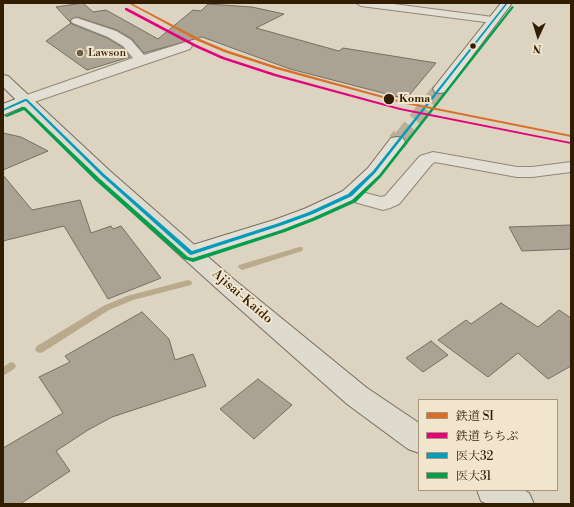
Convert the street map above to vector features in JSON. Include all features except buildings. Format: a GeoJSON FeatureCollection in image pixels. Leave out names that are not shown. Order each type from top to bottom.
{"type":"FeatureCollection","features":[{"type":"Feature","properties":{"kind":"highway","name":"Ajisai-Kaido"},"geometry":{"type":"LineString","coordinates":[[3,78],[103,175],[190,253],[357,396],[418,439]]}},
{"type":"Feature","properties":{"kind":"highway"},"geometry":{"type":"LineString","coordinates":[[495,491],[517,504]]}},
{"type":"Feature","properties":{"kind":"street"},"geometry":{"type":"LineString","coordinates":[[361,3],[418,6],[493,20]]}},
{"type":"Feature","properties":{"kind":"street"},"geometry":{"type":"LineString","coordinates":[[440,89],[507,3]]}},
{"type":"Feature","properties":{"kind":"street"},"geometry":{"type":"LineString","coordinates":[[77,20],[112,34],[127,43],[141,60]]}},
{"type":"Feature","properties":{"kind":"street"},"geometry":{"type":"LineString","coordinates":[[3,110],[26,100],[186,46]]}},
{"type":"Feature","properties":{"kind":"street"},"geometry":{"type":"LineString","coordinates":[[190,253],[281,224],[311,213],[350,195],[374,172],[398,142]]}},
{"type":"Feature","properties":{"kind":"street"},"geometry":{"type":"LineString","coordinates":[[350,195],[383,204],[392,200],[426,160],[433,157],[517,172],[532,172],[571,167]]}},
{"type":"Feature","properties":{"kind":"waterway"},"geometry":{"type":"LineString","coordinates":[[242,267],[299,249]]}},
{"type":"Feature","properties":{"kind":"waterway"},"geometry":{"type":"LineString","coordinates":[[40,349],[106,308],[130,298],[188,283]]}},
{"type":"Feature","properties":{"kind":"waterway"},"geometry":{"type":"LineString","coordinates":[[3,372],[11,366]]}},
{"type":"Feature","properties":{"kind":"tunnel"},"geometry":{"type":"LineString","coordinates":[[401,138],[440,89]]}},
{"type":"Feature","properties":{"kind":"tunnel"},"geometry":{"type":"LineString","coordinates":[[397,142],[401,137]]}},
{"type":"Feature","properties":{"kind":"rail line","name":"SI"},"geometry":{"type":"LineString","coordinates":[[129,3],[199,40],[225,51],[277,68],[401,102],[571,136]]}},
{"type":"Feature","properties":{"kind":"rail line","name":"ちちぶ"},"geometry":{"type":"LineString","coordinates":[[126,9],[196,46],[223,58],[275,75],[400,109],[570,143]]}},
{"type":"Feature","properties":{"kind":"transit line","name":"医大32"},"geometry":{"type":"LineString","coordinates":[[3,110],[26,100],[103,175],[191,253],[281,224],[311,213],[350,195],[374,172],[507,3]]}},
{"type":"Feature","properties":{"kind":"transit line","name":"医大31"},"geometry":{"type":"LineString","coordinates":[[6,116],[24,108],[98,180],[186,258],[193,260],[283,231],[354,201],[380,176],[513,7]]}},
{"type":"Feature","properties":{"kind":"place","name":"Lawson"},"geometry":{"type":"Point","coordinates":[80,53]}},
{"type":"Feature","properties":{"kind":"place","name":"Koma"},"geometry":{"type":"Point","coordinates":[389,99]}}]}
